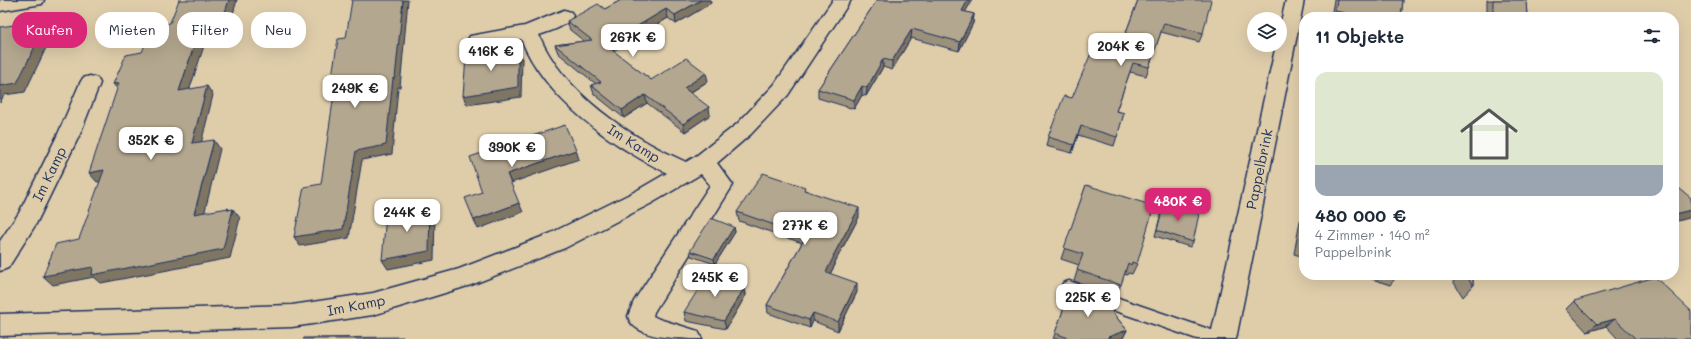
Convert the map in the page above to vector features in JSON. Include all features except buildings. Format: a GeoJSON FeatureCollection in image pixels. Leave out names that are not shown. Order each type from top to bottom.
{"type":"FeatureCollection","features":[{"type":"Feature","properties":{"kind":"street"},"geometry":{"type":"LineString","coordinates":[[0,5],[35,0]]}},
{"type":"Feature","properties":{"kind":"street","name":"Im Kamp"},"geometry":{"type":"LineString","coordinates":[[0,325],[292,316],[373,304],[462,278],[557,241],[644,197],[695,167],[744,129],[781,90],[842,0]]}},
{"type":"Feature","properties":{"kind":"street","name":"Pappelbrink"},"geometry":{"type":"LineString","coordinates":[[1223,339],[1295,0]]}},
{"type":"Feature","properties":{"kind":"street"},"geometry":{"type":"LineString","coordinates":[[476,41],[528,32],[552,23],[564,16]]}},
{"type":"Feature","properties":{"kind":"street","name":"Im Kamp"},"geometry":{"type":"LineString","coordinates":[[528,32],[536,52],[566,93],[594,117],[652,156],[695,167],[722,185],[643,308],[641,315],[643,322],[649,326],[689,339]]}},
{"type":"Feature","properties":{"kind":"street","name":"Im Kamp"},"geometry":{"type":"LineString","coordinates":[[0,261],[28,218],[69,134],[90,83]]}},
{"type":"Feature","properties":{"kind":"lane"},"geometry":{"type":"LineString","coordinates":[[1070,288],[1217,339]]}}]}
